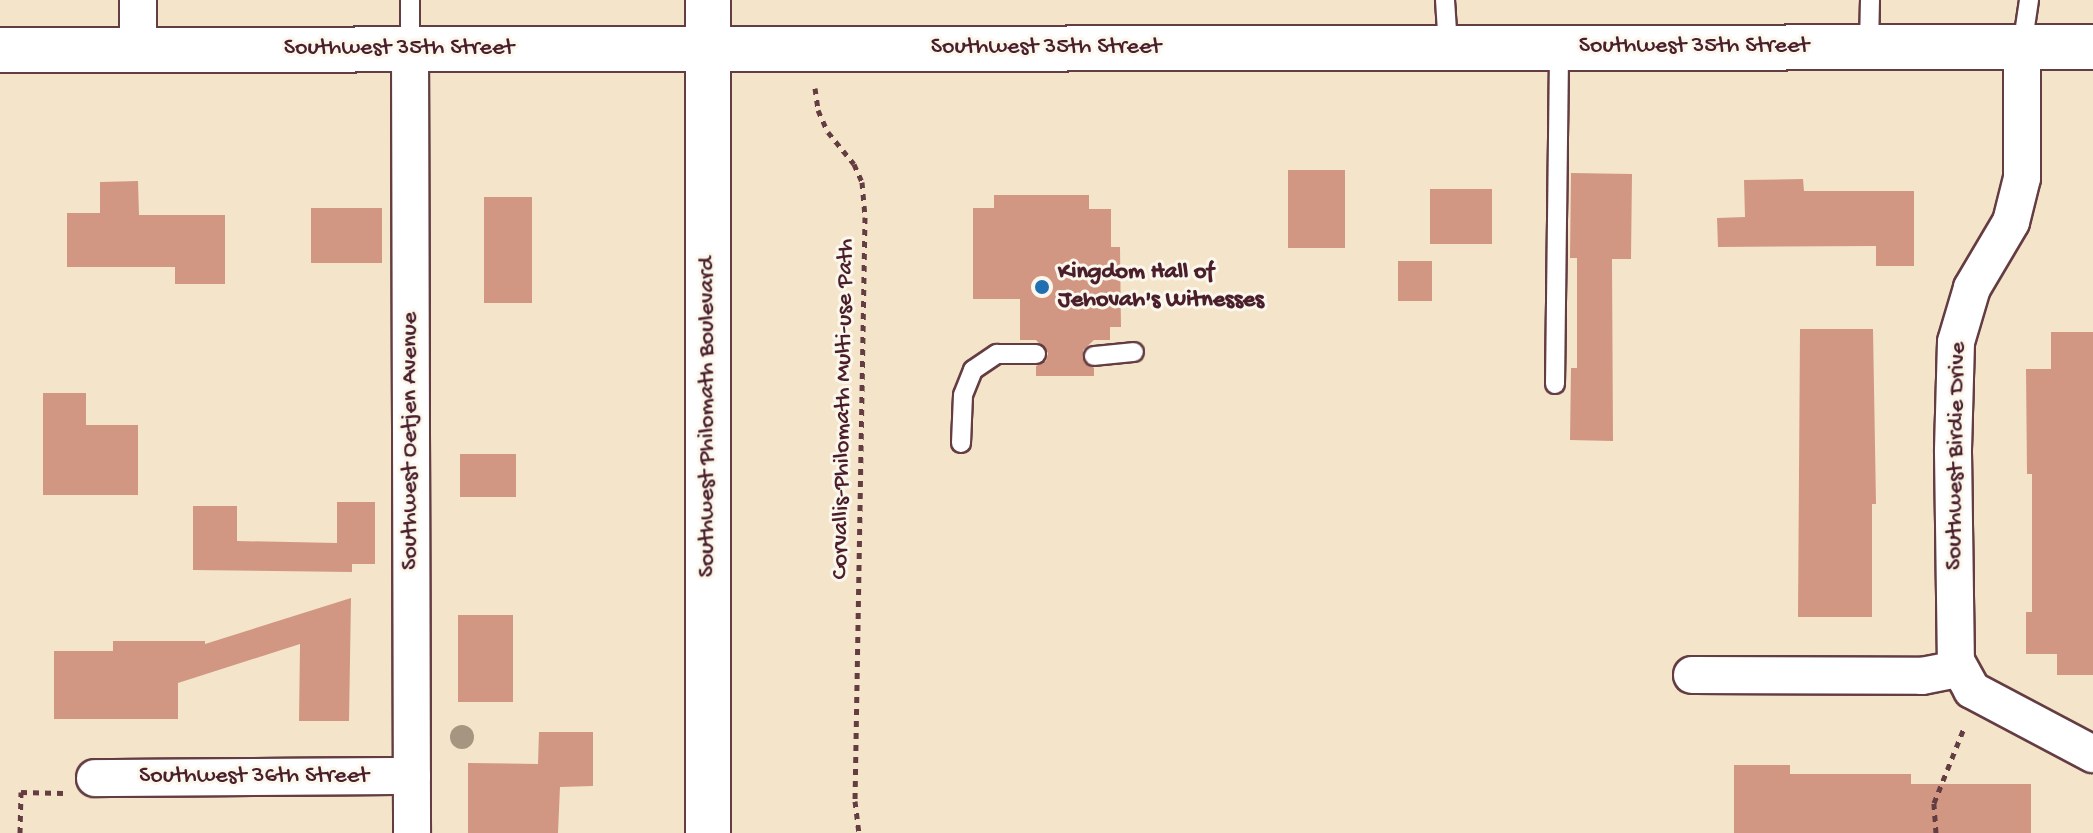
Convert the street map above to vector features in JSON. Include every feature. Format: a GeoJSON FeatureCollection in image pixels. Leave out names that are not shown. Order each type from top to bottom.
{"type":"FeatureCollection","features":[{"type":"Feature","properties":{"kind":"main road","name":"Southwest Philomath Boulevard"},"geometry":{"type":"LineString","coordinates":[[708,0],[708,833]]}},
{"type":"Feature","properties":{"kind":"main road","name":"Southwest 35th Street"},"geometry":{"type":"LineString","coordinates":[[0,50],[2093,47]]}},
{"type":"Feature","properties":{"kind":"street"},"geometry":{"type":"LineString","coordinates":[[138,0],[138,49]]}},
{"type":"Feature","properties":{"kind":"street","name":"Southwest Birdie Drive"},"geometry":{"type":"LineString","coordinates":[[1958,669],[1953,452],[1956,342],[1972,288],[2011,222],[2022,178],[2022,47]]}},
{"type":"Feature","properties":{"kind":"street","name":"Southwest Oetjen Avenue"},"geometry":{"type":"LineString","coordinates":[[410,48],[412,833]]}},
{"type":"Feature","properties":{"kind":"street"},"geometry":{"type":"LineString","coordinates":[[1692,675],[1922,676],[1958,669],[1972,690],[1987,700],[2093,754]]}},
{"type":"Feature","properties":{"kind":"street","name":"Southwest 36th Street"},"geometry":{"type":"LineString","coordinates":[[95,778],[412,776]]}},
{"type":"Feature","properties":{"kind":"lane"},"geometry":{"type":"LineString","coordinates":[[410,0],[410,48]]}},
{"type":"Feature","properties":{"kind":"lane"},"geometry":{"type":"LineString","coordinates":[[1445,0],[1448,47]]}},
{"type":"Feature","properties":{"kind":"lane"},"geometry":{"type":"LineString","coordinates":[[1869,47],[1870,0]]}},
{"type":"Feature","properties":{"kind":"lane"},"geometry":{"type":"LineString","coordinates":[[2022,47],[2029,0]]}},
{"type":"Feature","properties":{"kind":"lane"},"geometry":{"type":"LineString","coordinates":[[1555,384],[1559,47]]}},
{"type":"Feature","properties":{"kind":"lane"},"geometry":{"type":"LineString","coordinates":[[1094,356],[1134,352]]}},
{"type":"Feature","properties":{"kind":"lane"},"geometry":{"type":"LineString","coordinates":[[961,443],[963,395],[973,370],[997,354],[1036,354]]}},
{"type":"Feature","properties":{"kind":"path","name":"Corvallis-Philomath Multi-use Path"},"geometry":{"type":"LineString","coordinates":[[810,48],[818,110],[828,132],[854,164],[862,182],[865,217],[855,801],[859,833]]}},
{"type":"Feature","properties":{"kind":"path"},"geometry":{"type":"LineString","coordinates":[[1936,833],[1934,803],[1965,727],[1987,700]]}},
{"type":"Feature","properties":{"kind":"path"},"geometry":{"type":"LineString","coordinates":[[20,833],[21,792],[87,794],[84,777],[95,778]]}},
{"type":"Feature","properties":{"kind":"building"},"geometry":{"type":"Polygon","coordinates":[[[1288,170],[1345,170],[1345,248],[1288,248],[1288,170]]]}},
{"type":"Feature","properties":{"kind":"building"},"geometry":{"type":"Polygon","coordinates":[[[1571,173],[1632,174],[1631,259],[1612,259],[1613,441],[1570,440],[1571,368],[1577,368],[1577,258],[1570,258],[1571,173]]]}},
{"type":"Feature","properties":{"kind":"building"},"geometry":{"type":"Polygon","coordinates":[[[1803,179],[1804,191],[1914,191],[1914,266],[1876,266],[1876,246],[1718,247],[1717,218],[1745,217],[1744,180],[1803,179]]]}},
{"type":"Feature","properties":{"kind":"building"},"geometry":{"type":"Polygon","coordinates":[[[138,181],[139,215],[225,215],[225,284],[175,284],[175,267],[67,267],[67,213],[100,213],[100,182],[138,181]]]}},
{"type":"Feature","properties":{"kind":"building"},"geometry":{"type":"Polygon","coordinates":[[[1430,189],[1492,189],[1492,244],[1430,244],[1430,189]]]}},
{"type":"Feature","properties":{"kind":"building","name":"Kingdom Hall of Jehovah's Witnesses"},"geometry":{"type":"Polygon","coordinates":[[[994,195],[1089,195],[1089,209],[1111,209],[1111,247],[1120,247],[1121,327],[1110,327],[1110,340],[1094,340],[1083,350],[1084,362],[1094,368],[1094,376],[1036,376],[1036,366],[1046,361],[1048,353],[1036,340],[1020,340],[1020,299],[973,299],[973,208],[994,208],[994,195]]]}},
{"type":"Feature","properties":{"kind":"building"},"geometry":{"type":"Polygon","coordinates":[[[484,197],[532,197],[532,303],[484,303],[484,197]]]}},
{"type":"Feature","properties":{"kind":"building"},"geometry":{"type":"Polygon","coordinates":[[[311,208],[382,208],[382,263],[311,263],[311,208]]]}},
{"type":"Feature","properties":{"kind":"building"},"geometry":{"type":"Polygon","coordinates":[[[1398,261],[1432,261],[1432,301],[1398,301],[1398,261]]]}},
{"type":"Feature","properties":{"kind":"building"},"geometry":{"type":"Polygon","coordinates":[[[1800,329],[1873,329],[1876,504],[1872,504],[1872,617],[1798,617],[1800,329]]]}},
{"type":"Feature","properties":{"kind":"building"},"geometry":{"type":"Polygon","coordinates":[[[2051,332],[2093,332],[2093,675],[2057,675],[2057,654],[2026,654],[2026,612],[2032,612],[2032,474],[2027,474],[2026,369],[2051,369],[2051,332]]]}},
{"type":"Feature","properties":{"kind":"building"},"geometry":{"type":"Polygon","coordinates":[[[43,393],[86,393],[86,425],[138,425],[138,495],[43,495],[43,393]]]}},
{"type":"Feature","properties":{"kind":"building"},"geometry":{"type":"Polygon","coordinates":[[[460,454],[516,454],[516,497],[460,497],[460,454]]]}},
{"type":"Feature","properties":{"kind":"building"},"geometry":{"type":"Polygon","coordinates":[[[337,502],[375,502],[375,564],[352,564],[352,572],[193,570],[193,506],[237,506],[237,541],[337,543],[337,502]]]}},
{"type":"Feature","properties":{"kind":"building"},"geometry":{"type":"Polygon","coordinates":[[[351,598],[349,721],[299,721],[300,644],[178,683],[178,719],[54,719],[54,651],[113,651],[113,641],[205,641],[205,644],[351,598]]]}},
{"type":"Feature","properties":{"kind":"building"},"geometry":{"type":"Polygon","coordinates":[[[458,615],[513,615],[513,702],[458,702],[458,615]]]}},
{"type":"Feature","properties":{"kind":"building"},"geometry":{"type":"Polygon","coordinates":[[[539,732],[593,732],[593,786],[560,787],[558,833],[468,833],[468,763],[538,764],[539,732]]]}},
{"type":"Feature","properties":{"kind":"building"},"geometry":{"type":"Polygon","coordinates":[[[1734,765],[1790,765],[1790,774],[1911,774],[1911,784],[2031,784],[2031,833],[1734,833],[1734,765]]]}},
{"type":"Feature","properties":{"kind":"place","name":"Kingdom Hall of Jehovah's Witnesses"},"geometry":{"type":"Point","coordinates":[1042,287]}}]}
